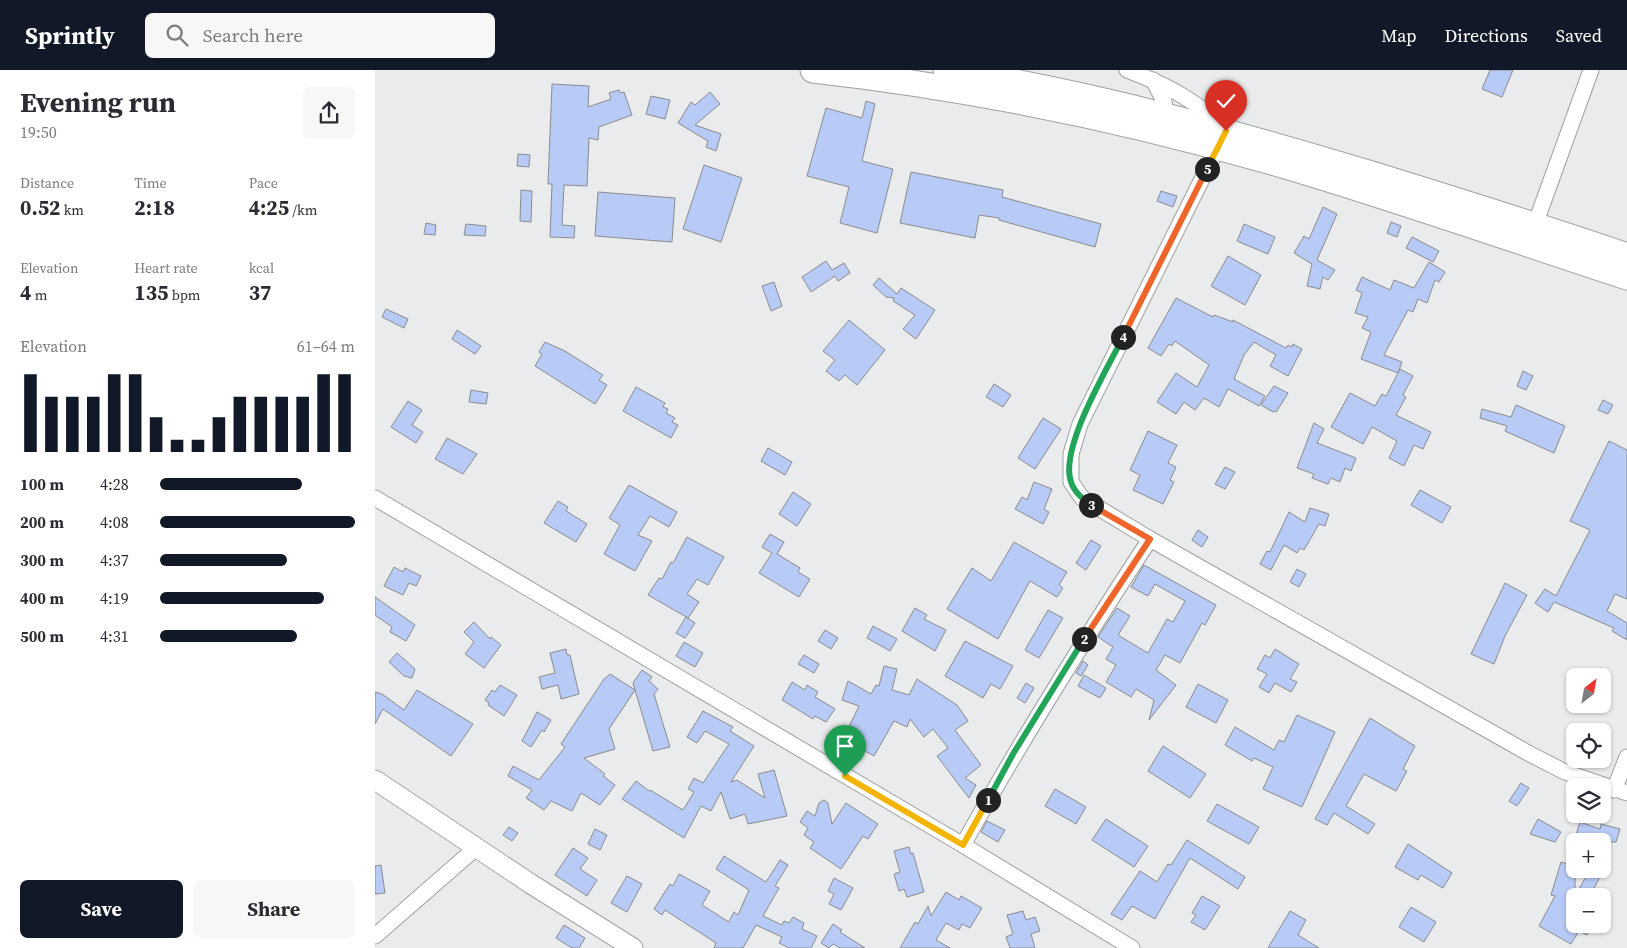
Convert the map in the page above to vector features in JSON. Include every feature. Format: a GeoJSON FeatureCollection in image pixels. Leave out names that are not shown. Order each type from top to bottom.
{"type":"FeatureCollection","features":[{"type":"Feature","properties":{"kind":"highway"},"geometry":{"type":"LineString","coordinates":[[813,70],[925,84],[1143,128],[1221,139]]}},
{"type":"Feature","properties":{"kind":"highway"},"geometry":{"type":"LineString","coordinates":[[946,70],[1060,90],[1166,116],[1221,139],[1531,234],[1627,256]]}},
{"type":"Feature","properties":{"kind":"highway"},"geometry":{"type":"LineString","coordinates":[[1531,234],[1627,277]]}},
{"type":"Feature","properties":{"kind":"street"},"geometry":{"type":"LineString","coordinates":[[1127,70],[1153,80],[1202,109],[1221,139],[1080,424],[1071,454],[1071,482],[1082,498],[1150,539],[1528,753],[1565,772],[1621,791],[1627,757]]}},
{"type":"Feature","properties":{"kind":"street"},"geometry":{"type":"LineString","coordinates":[[1531,234],[1591,70]]}},
{"type":"Feature","properties":{"kind":"street"},"geometry":{"type":"LineString","coordinates":[[1153,80],[1164,101],[1166,116]]}},
{"type":"Feature","properties":{"kind":"street"},"geometry":{"type":"LineString","coordinates":[[375,498],[963,845],[1132,948]]}},
{"type":"Feature","properties":{"kind":"street"},"geometry":{"type":"LineString","coordinates":[[963,845],[1013,754],[1063,672],[1150,539]]}},
{"type":"Feature","properties":{"kind":"street"},"geometry":{"type":"LineString","coordinates":[[375,780],[531,884],[633,948]]}},
{"type":"Feature","properties":{"kind":"street"},"geometry":{"type":"LineString","coordinates":[[375,936],[477,847]]}},
{"type":"Feature","properties":{"kind":"building"},"geometry":{"type":"Polygon","coordinates":[[[1490,70],[1513,70],[1502,97],[1482,89],[1490,70]]]}},
{"type":"Feature","properties":{"kind":"building"},"geometry":{"type":"Polygon","coordinates":[[[552,84],[589,86],[588,107],[611,99],[609,93],[619,90],[620,93],[624,92],[632,115],[599,127],[598,140],[589,138],[587,186],[564,185],[562,225],[575,226],[574,238],[550,237],[552,184],[548,184],[552,84]]]}},
{"type":"Feature","properties":{"kind":"building"},"geometry":{"type":"Polygon","coordinates":[[[710,92],[720,104],[695,125],[721,134],[716,151],[706,147],[708,141],[678,123],[691,102],[695,105],[710,92]]]}},
{"type":"Feature","properties":{"kind":"building"},"geometry":{"type":"Polygon","coordinates":[[[651,96],[670,100],[665,119],[646,114],[651,96]]]}},
{"type":"Feature","properties":{"kind":"building"},"geometry":{"type":"Polygon","coordinates":[[[866,101],[875,104],[862,161],[893,169],[877,233],[840,223],[849,187],[807,176],[826,108],[862,118],[866,101]]]}},
{"type":"Feature","properties":{"kind":"building"},"geometry":{"type":"Polygon","coordinates":[[[518,154],[530,155],[529,167],[517,166],[518,154]]]}},
{"type":"Feature","properties":{"kind":"building"},"geometry":{"type":"Polygon","coordinates":[[[704,165],[742,178],[721,242],[683,229],[704,165]]]}},
{"type":"Feature","properties":{"kind":"building"},"geometry":{"type":"Polygon","coordinates":[[[911,172],[1003,190],[1002,197],[1101,224],[1095,247],[999,220],[999,218],[979,215],[975,238],[900,223],[911,172]]]}},
{"type":"Feature","properties":{"kind":"building"},"geometry":{"type":"Polygon","coordinates":[[[521,190],[532,191],[531,222],[520,221],[521,190]]]}},
{"type":"Feature","properties":{"kind":"building"},"geometry":{"type":"Polygon","coordinates":[[[1161,191],[1177,196],[1173,207],[1157,201],[1161,191]]]}},
{"type":"Feature","properties":{"kind":"building"},"geometry":{"type":"Polygon","coordinates":[[[598,192],[675,198],[672,242],[595,236],[598,192]]]}},
{"type":"Feature","properties":{"kind":"building"},"geometry":{"type":"Polygon","coordinates":[[[1323,207],[1337,214],[1317,260],[1335,270],[1328,280],[1323,277],[1320,289],[1307,286],[1312,264],[1294,253],[1304,236],[1309,239],[1323,207]]]}},
{"type":"Feature","properties":{"kind":"building"},"geometry":{"type":"Polygon","coordinates":[[[1391,222],[1401,226],[1397,237],[1387,233],[1391,222]]]}},
{"type":"Feature","properties":{"kind":"building"},"geometry":{"type":"Polygon","coordinates":[[[426,223],[436,225],[435,235],[424,234],[426,223]]]}},
{"type":"Feature","properties":{"kind":"building"},"geometry":{"type":"Polygon","coordinates":[[[466,224],[486,226],[485,236],[464,235],[466,224]]]}},
{"type":"Feature","properties":{"kind":"building"},"geometry":{"type":"Polygon","coordinates":[[[1244,224],[1275,237],[1268,254],[1237,241],[1244,224]]]}},
{"type":"Feature","properties":{"kind":"building"},"geometry":{"type":"Polygon","coordinates":[[[1412,237],[1439,251],[1433,262],[1406,248],[1412,237]]]}},
{"type":"Feature","properties":{"kind":"building"},"geometry":{"type":"Polygon","coordinates":[[[1228,256],[1261,275],[1245,305],[1211,286],[1228,256]]]}},
{"type":"Feature","properties":{"kind":"building"},"geometry":{"type":"Polygon","coordinates":[[[826,261],[832,270],[844,263],[850,273],[838,281],[835,276],[811,292],[802,277],[826,261]]]}},
{"type":"Feature","properties":{"kind":"building"},"geometry":{"type":"Polygon","coordinates":[[[1429,262],[1445,272],[1439,282],[1435,280],[1427,303],[1418,299],[1413,312],[1408,310],[1384,355],[1402,362],[1398,373],[1361,359],[1371,332],[1362,328],[1368,317],[1355,313],[1362,293],[1356,290],[1362,277],[1390,290],[1394,280],[1414,288],[1429,262]]]}},
{"type":"Feature","properties":{"kind":"building"},"geometry":{"type":"Polygon","coordinates":[[[879,278],[897,294],[901,288],[935,310],[916,339],[903,329],[915,315],[893,301],[894,298],[886,297],[873,285],[879,278]]]}},
{"type":"Feature","properties":{"kind":"building"},"geometry":{"type":"Polygon","coordinates":[[[774,282],[782,306],[771,311],[762,286],[774,282]]]}},
{"type":"Feature","properties":{"kind":"building"},"geometry":{"type":"Polygon","coordinates":[[[1176,298],[1213,317],[1214,315],[1233,322],[1233,320],[1286,348],[1288,345],[1292,347],[1293,344],[1302,349],[1288,376],[1270,366],[1276,355],[1254,342],[1244,355],[1234,379],[1265,396],[1259,406],[1228,389],[1219,407],[1204,398],[1195,410],[1184,402],[1176,414],[1157,402],[1176,373],[1197,387],[1209,365],[1175,341],[1172,346],[1169,344],[1161,356],[1148,348],[1176,298]]]}},
{"type":"Feature","properties":{"kind":"building"},"geometry":{"type":"Polygon","coordinates":[[[386,309],[408,319],[404,328],[382,317],[386,309]]]}},
{"type":"Feature","properties":{"kind":"building"},"geometry":{"type":"Polygon","coordinates":[[[849,320],[885,350],[857,385],[845,375],[839,381],[826,371],[835,360],[823,351],[849,320]]]}},
{"type":"Feature","properties":{"kind":"building"},"geometry":{"type":"Polygon","coordinates":[[[457,330],[481,346],[475,354],[452,339],[457,330]]]}},
{"type":"Feature","properties":{"kind":"building"},"geometry":{"type":"Polygon","coordinates":[[[545,342],[565,351],[603,375],[599,380],[607,385],[595,404],[535,366],[542,354],[539,352],[545,342]]]}},
{"type":"Feature","properties":{"kind":"building"},"geometry":{"type":"Polygon","coordinates":[[[1400,369],[1413,376],[1403,395],[1406,397],[1396,415],[1431,432],[1423,449],[1414,445],[1404,466],[1389,458],[1397,441],[1372,427],[1363,444],[1331,427],[1350,393],[1375,406],[1382,394],[1386,396],[1400,369]]]}},
{"type":"Feature","properties":{"kind":"building"},"geometry":{"type":"Polygon","coordinates":[[[1523,371],[1533,376],[1526,390],[1517,386],[1523,371]]]}},
{"type":"Feature","properties":{"kind":"building"},"geometry":{"type":"Polygon","coordinates":[[[994,384],[1011,395],[1003,407],[986,397],[994,384]]]}},
{"type":"Feature","properties":{"kind":"building"},"geometry":{"type":"Polygon","coordinates":[[[1274,386],[1288,393],[1277,411],[1273,412],[1261,405],[1274,386]]]}},
{"type":"Feature","properties":{"kind":"building"},"geometry":{"type":"Polygon","coordinates":[[[636,387],[665,403],[663,407],[668,409],[666,413],[675,418],[672,422],[678,425],[671,438],[623,411],[636,387]]]}},
{"type":"Feature","properties":{"kind":"building"},"geometry":{"type":"Polygon","coordinates":[[[471,390],[488,393],[486,404],[469,402],[471,390]]]}},
{"type":"Feature","properties":{"kind":"building"},"geometry":{"type":"Polygon","coordinates":[[[1603,400],[1613,405],[1608,414],[1598,410],[1603,400]]]}},
{"type":"Feature","properties":{"kind":"building"},"geometry":{"type":"Polygon","coordinates":[[[408,401],[422,410],[412,425],[423,432],[416,443],[391,427],[408,401]]]}},
{"type":"Feature","properties":{"kind":"building"},"geometry":{"type":"Polygon","coordinates":[[[1516,405],[1565,426],[1554,453],[1505,431],[1507,426],[1480,418],[1482,409],[1511,417],[1516,405]]]}},
{"type":"Feature","properties":{"kind":"building"},"geometry":{"type":"Polygon","coordinates":[[[1043,418],[1061,429],[1035,469],[1018,458],[1043,418]]]}},
{"type":"Feature","properties":{"kind":"building"},"geometry":{"type":"Polygon","coordinates":[[[1314,423],[1324,429],[1317,443],[1356,458],[1351,471],[1345,468],[1340,482],[1331,478],[1328,484],[1312,478],[1314,474],[1297,468],[1314,423]]]}},
{"type":"Feature","properties":{"kind":"building"},"geometry":{"type":"Polygon","coordinates":[[[1148,431],[1177,445],[1168,463],[1176,467],[1170,480],[1174,482],[1163,504],[1133,490],[1140,475],[1130,470],[1148,431]]]}},
{"type":"Feature","properties":{"kind":"building"},"geometry":{"type":"Polygon","coordinates":[[[447,438],[477,454],[463,474],[435,459],[447,438]]]}},
{"type":"Feature","properties":{"kind":"building"},"geometry":{"type":"Polygon","coordinates":[[[1609,441],[1627,450],[1627,599],[1615,594],[1607,611],[1627,623],[1627,640],[1612,631],[1614,628],[1554,602],[1548,612],[1535,603],[1545,589],[1556,596],[1590,530],[1570,521],[1609,441]]]}},
{"type":"Feature","properties":{"kind":"building"},"geometry":{"type":"Polygon","coordinates":[[[768,448],[792,462],[785,475],[761,461],[768,448]]]}},
{"type":"Feature","properties":{"kind":"building"},"geometry":{"type":"Polygon","coordinates":[[[1225,467],[1235,472],[1225,489],[1215,484],[1225,467]]]}},
{"type":"Feature","properties":{"kind":"building"},"geometry":{"type":"Polygon","coordinates":[[[1034,482],[1052,489],[1044,509],[1049,512],[1043,524],[1015,509],[1022,497],[1027,500],[1034,482]]]}},
{"type":"Feature","properties":{"kind":"building"},"geometry":{"type":"Polygon","coordinates":[[[629,485],[677,512],[669,527],[650,516],[638,535],[652,541],[635,571],[604,554],[620,525],[609,518],[629,485]]]}},
{"type":"Feature","properties":{"kind":"building"},"geometry":{"type":"Polygon","coordinates":[[[1420,490],[1451,507],[1442,523],[1411,505],[1420,490]]]}},
{"type":"Feature","properties":{"kind":"building"},"geometry":{"type":"Polygon","coordinates":[[[793,492],[811,504],[797,526],[779,514],[793,492]]]}},
{"type":"Feature","properties":{"kind":"building"},"geometry":{"type":"Polygon","coordinates":[[[558,501],[568,507],[566,511],[587,524],[576,542],[544,523],[558,501]]]}},
{"type":"Feature","properties":{"kind":"building"},"geometry":{"type":"Polygon","coordinates":[[[1310,508],[1329,514],[1325,526],[1319,524],[1304,550],[1300,548],[1297,553],[1284,545],[1271,570],[1260,564],[1267,551],[1270,552],[1289,512],[1305,522],[1310,508]]]}},
{"type":"Feature","properties":{"kind":"building"},"geometry":{"type":"Polygon","coordinates":[[[1198,530],[1208,537],[1202,547],[1192,540],[1198,530]]]}},
{"type":"Feature","properties":{"kind":"building"},"geometry":{"type":"Polygon","coordinates":[[[770,534],[784,542],[777,554],[800,568],[798,572],[810,579],[799,597],[759,573],[772,553],[762,547],[770,534]]]}},
{"type":"Feature","properties":{"kind":"building"},"geometry":{"type":"Polygon","coordinates":[[[687,537],[724,557],[708,585],[697,579],[687,594],[699,602],[688,618],[648,595],[659,578],[662,579],[671,562],[673,563],[687,537]]]}},
{"type":"Feature","properties":{"kind":"building"},"geometry":{"type":"Polygon","coordinates":[[[1091,540],[1101,546],[1086,570],[1076,563],[1091,540]]]}},
{"type":"Feature","properties":{"kind":"building"},"geometry":{"type":"Polygon","coordinates":[[[1014,542],[1067,572],[1059,585],[1063,588],[1057,597],[1030,581],[998,639],[947,609],[972,568],[991,581],[1014,542]]]}},
{"type":"Feature","properties":{"kind":"building"},"geometry":{"type":"Polygon","coordinates":[[[1144,565],[1216,605],[1205,625],[1202,623],[1180,663],[1165,655],[1156,670],[1176,685],[1149,720],[1154,700],[1136,689],[1131,697],[1106,682],[1116,665],[1106,659],[1113,647],[1098,637],[1117,608],[1130,616],[1118,635],[1148,653],[1167,619],[1173,622],[1185,601],[1155,584],[1148,596],[1131,587],[1144,565]]]}},
{"type":"Feature","properties":{"kind":"building"},"geometry":{"type":"Polygon","coordinates":[[[394,567],[403,572],[405,568],[421,576],[416,586],[409,583],[403,595],[384,586],[394,567]]]}},
{"type":"Feature","properties":{"kind":"building"},"geometry":{"type":"Polygon","coordinates":[[[1297,569],[1306,574],[1299,587],[1290,582],[1297,569]]]}},
{"type":"Feature","properties":{"kind":"building"},"geometry":{"type":"Polygon","coordinates":[[[1505,583],[1527,595],[1505,636],[1494,664],[1471,654],[1505,583]]]}},
{"type":"Feature","properties":{"kind":"building"},"geometry":{"type":"Polygon","coordinates":[[[375,597],[415,625],[406,641],[390,632],[392,627],[375,615],[375,597]]]}},
{"type":"Feature","properties":{"kind":"building"},"geometry":{"type":"Polygon","coordinates":[[[915,608],[927,615],[924,619],[946,630],[935,651],[902,631],[915,608]]]}},
{"type":"Feature","properties":{"kind":"building"},"geometry":{"type":"Polygon","coordinates":[[[1048,610],[1063,618],[1039,658],[1025,650],[1048,610]]]}},
{"type":"Feature","properties":{"kind":"building"},"geometry":{"type":"Polygon","coordinates":[[[686,617],[695,623],[685,638],[676,633],[686,617]]]}},
{"type":"Feature","properties":{"kind":"building"},"geometry":{"type":"Polygon","coordinates":[[[474,622],[490,639],[491,637],[501,645],[484,668],[465,654],[474,642],[464,632],[474,622]]]}},
{"type":"Feature","properties":{"kind":"building"},"geometry":{"type":"Polygon","coordinates":[[[873,626],[897,639],[890,651],[867,638],[873,626]]]}},
{"type":"Feature","properties":{"kind":"building"},"geometry":{"type":"Polygon","coordinates":[[[825,630],[838,638],[831,649],[818,641],[825,630]]]}},
{"type":"Feature","properties":{"kind":"building"},"geometry":{"type":"Polygon","coordinates":[[[965,641],[1013,666],[1000,689],[991,684],[983,698],[945,676],[965,641]]]}},
{"type":"Feature","properties":{"kind":"building"},"geometry":{"type":"Polygon","coordinates":[[[684,642],[703,653],[695,667],[676,656],[684,642]]]}},
{"type":"Feature","properties":{"kind":"building"},"geometry":{"type":"Polygon","coordinates":[[[566,649],[567,655],[570,655],[579,694],[561,699],[558,685],[542,689],[539,677],[555,673],[550,653],[566,649]]]}},
{"type":"Feature","properties":{"kind":"building"},"geometry":{"type":"Polygon","coordinates":[[[1275,649],[1299,664],[1290,679],[1297,682],[1291,692],[1275,683],[1269,693],[1259,687],[1267,674],[1257,669],[1265,655],[1270,658],[1275,649]]]}},
{"type":"Feature","properties":{"kind":"building"},"geometry":{"type":"Polygon","coordinates":[[[397,653],[415,669],[412,678],[404,676],[389,662],[397,653]]]}},
{"type":"Feature","properties":{"kind":"building"},"geometry":{"type":"Polygon","coordinates":[[[804,655],[819,664],[814,673],[798,664],[804,655]]]}},
{"type":"Feature","properties":{"kind":"building"},"geometry":{"type":"Polygon","coordinates":[[[1083,661],[1088,665],[1081,676],[1076,673],[1083,661]]]}},
{"type":"Feature","properties":{"kind":"building"},"geometry":{"type":"Polygon","coordinates":[[[884,666],[897,669],[892,690],[909,695],[917,679],[957,705],[968,721],[955,730],[981,765],[965,778],[976,785],[969,798],[937,756],[948,748],[933,729],[924,737],[910,719],[907,727],[894,721],[874,756],[843,739],[859,706],[842,700],[848,681],[871,694],[876,685],[879,686],[884,666]]]}},
{"type":"Feature","properties":{"kind":"building"},"geometry":{"type":"Polygon","coordinates":[[[642,670],[652,677],[649,681],[658,689],[654,694],[670,747],[653,751],[633,683],[642,670]]]}},
{"type":"Feature","properties":{"kind":"building"},"geometry":{"type":"Polygon","coordinates":[[[610,674],[635,690],[609,729],[615,749],[584,758],[605,774],[603,776],[615,785],[600,805],[581,793],[572,811],[551,801],[544,810],[526,798],[532,790],[508,776],[513,766],[539,780],[565,747],[561,744],[604,679],[610,674]]]}},
{"type":"Feature","properties":{"kind":"building"},"geometry":{"type":"Polygon","coordinates":[[[1084,675],[1106,688],[1100,698],[1078,686],[1084,675]]]}},
{"type":"Feature","properties":{"kind":"building"},"geometry":{"type":"Polygon","coordinates":[[[792,682],[805,690],[807,685],[818,692],[815,697],[835,709],[826,722],[815,716],[813,719],[782,700],[792,682]]]}},
{"type":"Feature","properties":{"kind":"building"},"geometry":{"type":"Polygon","coordinates":[[[1026,683],[1034,688],[1025,703],[1017,698],[1026,683]]]}},
{"type":"Feature","properties":{"kind":"building"},"geometry":{"type":"Polygon","coordinates":[[[1198,684],[1228,700],[1216,723],[1186,707],[1198,684]]]}},
{"type":"Feature","properties":{"kind":"building"},"geometry":{"type":"Polygon","coordinates":[[[500,685],[517,695],[504,716],[488,705],[489,703],[485,700],[492,690],[495,692],[500,685]]]}},
{"type":"Feature","properties":{"kind":"building"},"geometry":{"type":"Polygon","coordinates":[[[417,690],[473,724],[451,756],[383,709],[375,724],[375,692],[382,694],[404,710],[417,690]]]}},
{"type":"Feature","properties":{"kind":"building"},"geometry":{"type":"Polygon","coordinates":[[[703,711],[733,727],[730,731],[754,746],[731,782],[737,780],[765,798],[758,774],[774,770],[787,816],[748,824],[745,814],[730,819],[721,792],[711,811],[701,806],[684,838],[622,799],[636,781],[649,791],[683,810],[694,792],[688,789],[694,778],[703,783],[729,744],[705,731],[697,743],[687,737],[703,711]]]}},
{"type":"Feature","properties":{"kind":"building"},"geometry":{"type":"Polygon","coordinates":[[[537,712],[551,720],[544,732],[542,730],[531,747],[522,741],[537,712]]]}},
{"type":"Feature","properties":{"kind":"building"},"geometry":{"type":"Polygon","coordinates":[[[1297,715],[1335,732],[1302,807],[1263,789],[1273,767],[1254,758],[1252,761],[1225,745],[1235,727],[1274,750],[1279,740],[1284,742],[1297,715]]]}},
{"type":"Feature","properties":{"kind":"building"},"geometry":{"type":"Polygon","coordinates":[[[1370,718],[1415,746],[1403,769],[1407,771],[1396,791],[1364,774],[1346,806],[1375,824],[1368,834],[1334,813],[1327,825],[1315,819],[1370,718]]]}},
{"type":"Feature","properties":{"kind":"building"},"geometry":{"type":"Polygon","coordinates":[[[1163,746],[1206,774],[1190,798],[1148,771],[1163,746]]]}},
{"type":"Feature","properties":{"kind":"building"},"geometry":{"type":"Polygon","coordinates":[[[1521,783],[1529,788],[1517,806],[1509,801],[1521,783]]]}},
{"type":"Feature","properties":{"kind":"building"},"geometry":{"type":"Polygon","coordinates":[[[1055,789],[1086,807],[1076,824],[1045,806],[1055,789]]]}},
{"type":"Feature","properties":{"kind":"building"},"geometry":{"type":"Polygon","coordinates":[[[824,800],[828,803],[832,824],[846,803],[878,824],[868,839],[863,836],[841,869],[810,848],[814,842],[804,835],[808,828],[800,822],[807,811],[815,816],[819,803],[824,800]]]}},
{"type":"Feature","properties":{"kind":"building"},"geometry":{"type":"Polygon","coordinates":[[[1217,804],[1259,827],[1249,844],[1207,821],[1217,804]]]}},
{"type":"Feature","properties":{"kind":"building"},"geometry":{"type":"Polygon","coordinates":[[[1106,819],[1148,846],[1134,867],[1092,840],[1106,819]]]}},
{"type":"Feature","properties":{"kind":"building"},"geometry":{"type":"Polygon","coordinates":[[[1538,819],[1561,832],[1555,842],[1530,834],[1538,819]]]}},
{"type":"Feature","properties":{"kind":"building"},"geometry":{"type":"Polygon","coordinates":[[[987,821],[1005,830],[998,842],[981,832],[987,821]]]}},
{"type":"Feature","properties":{"kind":"building"},"geometry":{"type":"Polygon","coordinates":[[[1580,823],[1600,829],[1601,824],[1620,829],[1616,842],[1611,842],[1611,833],[1577,833],[1580,823]]]}},
{"type":"Feature","properties":{"kind":"building"},"geometry":{"type":"Polygon","coordinates":[[[509,827],[518,833],[512,841],[503,835],[509,827]]]}},
{"type":"Feature","properties":{"kind":"building"},"geometry":{"type":"Polygon","coordinates":[[[595,829],[607,835],[600,850],[588,844],[595,829]]]}},
{"type":"Feature","properties":{"kind":"building"},"geometry":{"type":"Polygon","coordinates":[[[1187,840],[1245,877],[1238,889],[1190,858],[1155,919],[1132,906],[1122,920],[1111,914],[1140,871],[1157,882],[1168,864],[1171,865],[1187,840]]]}},
{"type":"Feature","properties":{"kind":"building"},"geometry":{"type":"Polygon","coordinates":[[[1408,844],[1452,873],[1443,888],[1421,875],[1418,880],[1395,867],[1408,844]]]}},
{"type":"Feature","properties":{"kind":"building"},"geometry":{"type":"Polygon","coordinates":[[[909,847],[911,854],[913,853],[924,892],[907,897],[904,889],[899,891],[894,874],[900,872],[894,851],[909,847]]]}},
{"type":"Feature","properties":{"kind":"building"},"geometry":{"type":"Polygon","coordinates":[[[573,848],[588,858],[580,869],[597,880],[587,896],[555,875],[573,848]]]}},
{"type":"Feature","properties":{"kind":"building"},"geometry":{"type":"Polygon","coordinates":[[[724,856],[766,882],[780,860],[788,865],[775,886],[779,888],[763,916],[782,925],[784,921],[789,923],[793,917],[804,923],[802,929],[817,936],[811,948],[789,948],[779,943],[782,937],[756,925],[743,948],[714,948],[716,943],[665,910],[662,915],[654,909],[670,884],[673,886],[679,874],[710,891],[702,905],[729,922],[734,912],[738,915],[749,890],[716,869],[724,856]]]}},
{"type":"Feature","properties":{"kind":"building"},"geometry":{"type":"Polygon","coordinates":[[[1561,862],[1566,863],[1566,878],[1575,878],[1575,888],[1566,888],[1566,933],[1578,933],[1571,944],[1539,926],[1555,896],[1551,895],[1561,862]]]}},
{"type":"Feature","properties":{"kind":"building"},"geometry":{"type":"Polygon","coordinates":[[[381,865],[385,893],[375,894],[375,866],[381,865]]]}},
{"type":"Feature","properties":{"kind":"building"},"geometry":{"type":"Polygon","coordinates":[[[627,876],[642,884],[627,912],[611,903],[627,876]]]}},
{"type":"Feature","properties":{"kind":"building"},"geometry":{"type":"Polygon","coordinates":[[[834,878],[853,888],[841,910],[829,904],[834,894],[828,891],[834,878]]]}},
{"type":"Feature","properties":{"kind":"building"},"geometry":{"type":"Polygon","coordinates":[[[1585,878],[1599,878],[1594,888],[1580,888],[1585,878]]]}},
{"type":"Feature","properties":{"kind":"building"},"geometry":{"type":"Polygon","coordinates":[[[946,892],[959,900],[961,896],[982,908],[970,928],[962,924],[959,930],[946,923],[936,940],[950,948],[900,948],[915,922],[918,924],[928,906],[931,916],[946,892]]]}},
{"type":"Feature","properties":{"kind":"building"},"geometry":{"type":"Polygon","coordinates":[[[1202,896],[1220,906],[1205,930],[1191,922],[1196,915],[1192,913],[1202,896]]]}},
{"type":"Feature","properties":{"kind":"building"},"geometry":{"type":"Polygon","coordinates":[[[1411,907],[1436,922],[1424,942],[1399,927],[1411,907]]]}},
{"type":"Feature","properties":{"kind":"building"},"geometry":{"type":"Polygon","coordinates":[[[1023,911],[1026,920],[1035,917],[1040,931],[1031,934],[1035,948],[1010,948],[1006,937],[1013,934],[1007,915],[1023,911]]]}},
{"type":"Feature","properties":{"kind":"building"},"geometry":{"type":"Polygon","coordinates":[[[1290,911],[1306,920],[1298,935],[1319,948],[1268,948],[1290,911]]]}},
{"type":"Feature","properties":{"kind":"building"},"geometry":{"type":"Polygon","coordinates":[[[833,924],[842,930],[840,932],[865,948],[840,948],[833,944],[829,948],[821,943],[833,924]]]}},
{"type":"Feature","properties":{"kind":"building"},"geometry":{"type":"Polygon","coordinates":[[[564,925],[585,938],[579,948],[572,948],[556,938],[564,925]]]}},
{"type":"Feature","properties":{"kind":"route"},"geometry":{"type":"LineString","coordinates":[[845,776],[963,845],[1013,754],[1068,664],[1150,539],[1082,498],[1071,482],[1071,454],[1080,424],[1226,131]]}}]}
